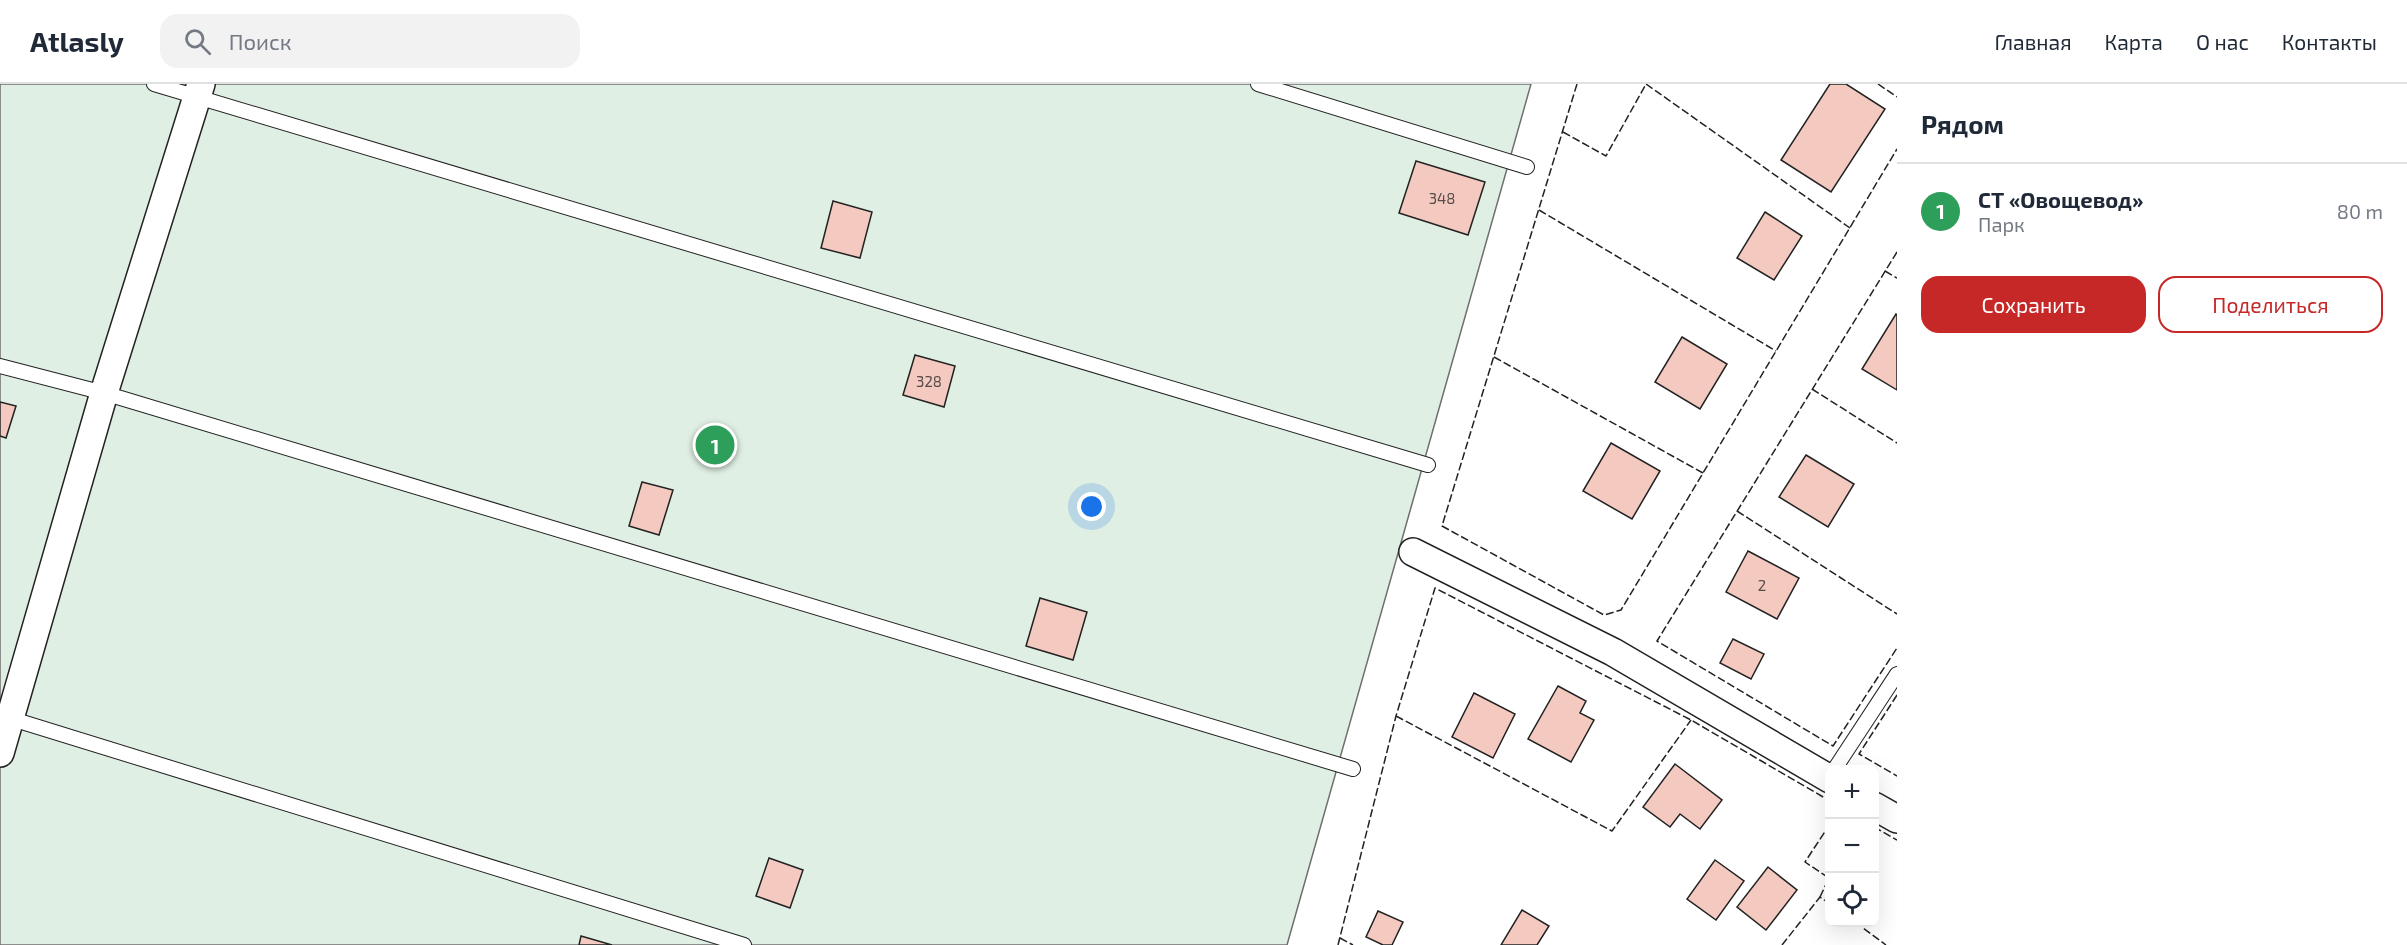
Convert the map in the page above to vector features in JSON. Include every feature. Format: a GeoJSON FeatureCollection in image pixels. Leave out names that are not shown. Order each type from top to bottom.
{"type":"FeatureCollection","features":[{"type":"Feature","properties":{"kind":"street"},"geometry":{"type":"LineString","coordinates":[[0,753],[8,707],[199,90]]}},
{"type":"Feature","properties":{"kind":"street"},"geometry":{"type":"LineString","coordinates":[[1413,552],[1613,652],[1825,773]]}},
{"type":"Feature","properties":{"kind":"street"},"geometry":{"type":"LineString","coordinates":[[1879,808],[1897,819]]}},
{"type":"Feature","properties":{"kind":"lane"},"geometry":{"type":"LineString","coordinates":[[154,84],[199,90],[1428,465]]}},
{"type":"Feature","properties":{"kind":"lane"},"geometry":{"type":"LineString","coordinates":[[1258,84],[1527,167]]}},
{"type":"Feature","properties":{"kind":"lane"},"geometry":{"type":"LineString","coordinates":[[0,366],[104,393],[1353,769]]}},
{"type":"Feature","properties":{"kind":"lane"},"geometry":{"type":"LineString","coordinates":[[1837,765],[1897,674]]}},
{"type":"Feature","properties":{"kind":"lane"},"geometry":{"type":"LineString","coordinates":[[8,707],[744,945]]}},
{"type":"Feature","properties":{"kind":"green space"},"geometry":{"type":"Polygon","coordinates":[[[0,84],[1531,84],[1287,945],[0,945],[0,84]]]}},
{"type":"Feature","properties":{"kind":"building"},"geometry":{"type":"Polygon","coordinates":[[[1830,84],[1846,84],[1885,109],[1831,192],[1781,160],[1830,84]]]}},
{"type":"Feature","properties":{"kind":"building"},"geometry":{"type":"Polygon","coordinates":[[[1416,161],[1485,182],[1468,235],[1399,213],[1416,161]]]}},
{"type":"Feature","properties":{"kind":"building"},"geometry":{"type":"Polygon","coordinates":[[[833,201],[872,212],[860,258],[821,248],[833,201]]]}},
{"type":"Feature","properties":{"kind":"building"},"geometry":{"type":"Polygon","coordinates":[[[1765,212],[1802,236],[1774,280],[1737,258],[1765,212]]]}},
{"type":"Feature","properties":{"kind":"building"},"geometry":{"type":"Polygon","coordinates":[[[1897,315],[1897,390],[1862,369],[1897,315]]]}},
{"type":"Feature","properties":{"kind":"building"},"geometry":{"type":"Polygon","coordinates":[[[1682,337],[1727,364],[1700,409],[1655,382],[1682,337]]]}},
{"type":"Feature","properties":{"kind":"building"},"geometry":{"type":"Polygon","coordinates":[[[915,355],[955,366],[944,407],[903,395],[915,355]]]}},
{"type":"Feature","properties":{"kind":"building"},"geometry":{"type":"Polygon","coordinates":[[[0,402],[16,406],[6,438],[0,436],[0,402]]]}},
{"type":"Feature","properties":{"kind":"building"},"geometry":{"type":"Polygon","coordinates":[[[1611,443],[1660,471],[1632,519],[1583,491],[1611,443]]]}},
{"type":"Feature","properties":{"kind":"building"},"geometry":{"type":"Polygon","coordinates":[[[1806,455],[1854,484],[1828,527],[1779,497],[1806,455]]]}},
{"type":"Feature","properties":{"kind":"building"},"geometry":{"type":"Polygon","coordinates":[[[642,482],[673,490],[659,535],[629,526],[642,482]]]}},
{"type":"Feature","properties":{"kind":"building"},"geometry":{"type":"Polygon","coordinates":[[[1748,551],[1799,578],[1777,619],[1726,592],[1748,551]]]}},
{"type":"Feature","properties":{"kind":"building"},"geometry":{"type":"Polygon","coordinates":[[[1040,598],[1087,612],[1073,660],[1026,646],[1040,598]]]}},
{"type":"Feature","properties":{"kind":"building"},"geometry":{"type":"Polygon","coordinates":[[[1733,639],[1764,654],[1751,679],[1720,663],[1733,639]]]}},
{"type":"Feature","properties":{"kind":"building"},"geometry":{"type":"Polygon","coordinates":[[[1558,686],[1586,701],[1580,713],[1594,720],[1571,762],[1528,739],[1558,686]]]}},
{"type":"Feature","properties":{"kind":"building"},"geometry":{"type":"Polygon","coordinates":[[[1474,693],[1515,714],[1493,758],[1452,737],[1474,693]]]}},
{"type":"Feature","properties":{"kind":"building"},"geometry":{"type":"Polygon","coordinates":[[[1675,764],[1722,800],[1700,829],[1680,814],[1670,827],[1643,807],[1675,764]]]}},
{"type":"Feature","properties":{"kind":"building"},"geometry":{"type":"Polygon","coordinates":[[[769,858],[803,870],[790,908],[756,896],[769,858]]]}},
{"type":"Feature","properties":{"kind":"building"},"geometry":{"type":"Polygon","coordinates":[[[1715,860],[1744,881],[1716,920],[1687,899],[1715,860]]]}},
{"type":"Feature","properties":{"kind":"building"},"geometry":{"type":"Polygon","coordinates":[[[1768,867],[1797,890],[1766,930],[1737,907],[1768,867]]]}},
{"type":"Feature","properties":{"kind":"building"},"geometry":{"type":"Polygon","coordinates":[[[1522,910],[1549,926],[1537,945],[1501,945],[1522,910]]]}},
{"type":"Feature","properties":{"kind":"building"},"geometry":{"type":"Polygon","coordinates":[[[1378,911],[1403,922],[1392,945],[1383,945],[1366,937],[1378,911]]]}},
{"type":"Feature","properties":{"kind":"building"},"geometry":{"type":"Polygon","coordinates":[[[581,936],[612,945],[579,945],[581,936]]]}},
{"type":"Feature","properties":{"kind":"fence"},"geometry":{"type":"LineString","coordinates":[[1577,84],[1442,526],[1604,615],[1621,610],[1897,149]]}},
{"type":"Feature","properties":{"kind":"fence"},"geometry":{"type":"LineString","coordinates":[[1646,84],[1850,228]]}},
{"type":"Feature","properties":{"kind":"fence"},"geometry":{"type":"LineString","coordinates":[[1563,132],[1606,156],[1646,84]]}},
{"type":"Feature","properties":{"kind":"fence"},"geometry":{"type":"LineString","coordinates":[[1878,84],[1897,97]]}},
{"type":"Feature","properties":{"kind":"fence"},"geometry":{"type":"LineString","coordinates":[[1539,210],[1776,351]]}},
{"type":"Feature","properties":{"kind":"fence"},"geometry":{"type":"LineString","coordinates":[[1897,252],[1657,641],[1833,746],[1897,648]]}},
{"type":"Feature","properties":{"kind":"fence"},"geometry":{"type":"LineString","coordinates":[[1885,271],[1897,278]]}},
{"type":"Feature","properties":{"kind":"fence"},"geometry":{"type":"LineString","coordinates":[[1494,357],[1703,473]]}},
{"type":"Feature","properties":{"kind":"fence"},"geometry":{"type":"LineString","coordinates":[[1812,389],[1897,443]]}},
{"type":"Feature","properties":{"kind":"fence"},"geometry":{"type":"LineString","coordinates":[[1737,511],[1897,614]]}},
{"type":"Feature","properties":{"kind":"fence"},"geometry":{"type":"LineString","coordinates":[[1338,945],[1396,716],[1435,588],[1691,720],[1825,798]]}},
{"type":"Feature","properties":{"kind":"fence"},"geometry":{"type":"LineString","coordinates":[[1897,695],[1859,754],[1897,776]]}},
{"type":"Feature","properties":{"kind":"fence"},"geometry":{"type":"LineString","coordinates":[[1396,716],[1612,831],[1691,720]]}},
{"type":"Feature","properties":{"kind":"fence"},"geometry":{"type":"LineString","coordinates":[[1879,830],[1897,840]]}},
{"type":"Feature","properties":{"kind":"fence"},"geometry":{"type":"LineString","coordinates":[[1820,897],[1829,878],[1805,862],[1825,832]]}},
{"type":"Feature","properties":{"kind":"fence"},"geometry":{"type":"LineString","coordinates":[[1782,945],[1820,897],[1825,900]]}},
{"type":"Feature","properties":{"kind":"fence"},"geometry":{"type":"LineString","coordinates":[[1862,927],[1886,945]]}},
{"type":"Feature","properties":{"kind":"fence"},"geometry":{"type":"LineString","coordinates":[[1340,938],[1353,945]]}},
{"type":"Feature","properties":{"kind":"place","name":"СТ «Овощевод»"},"geometry":{"type":"Point","coordinates":[715,445]}}]}
